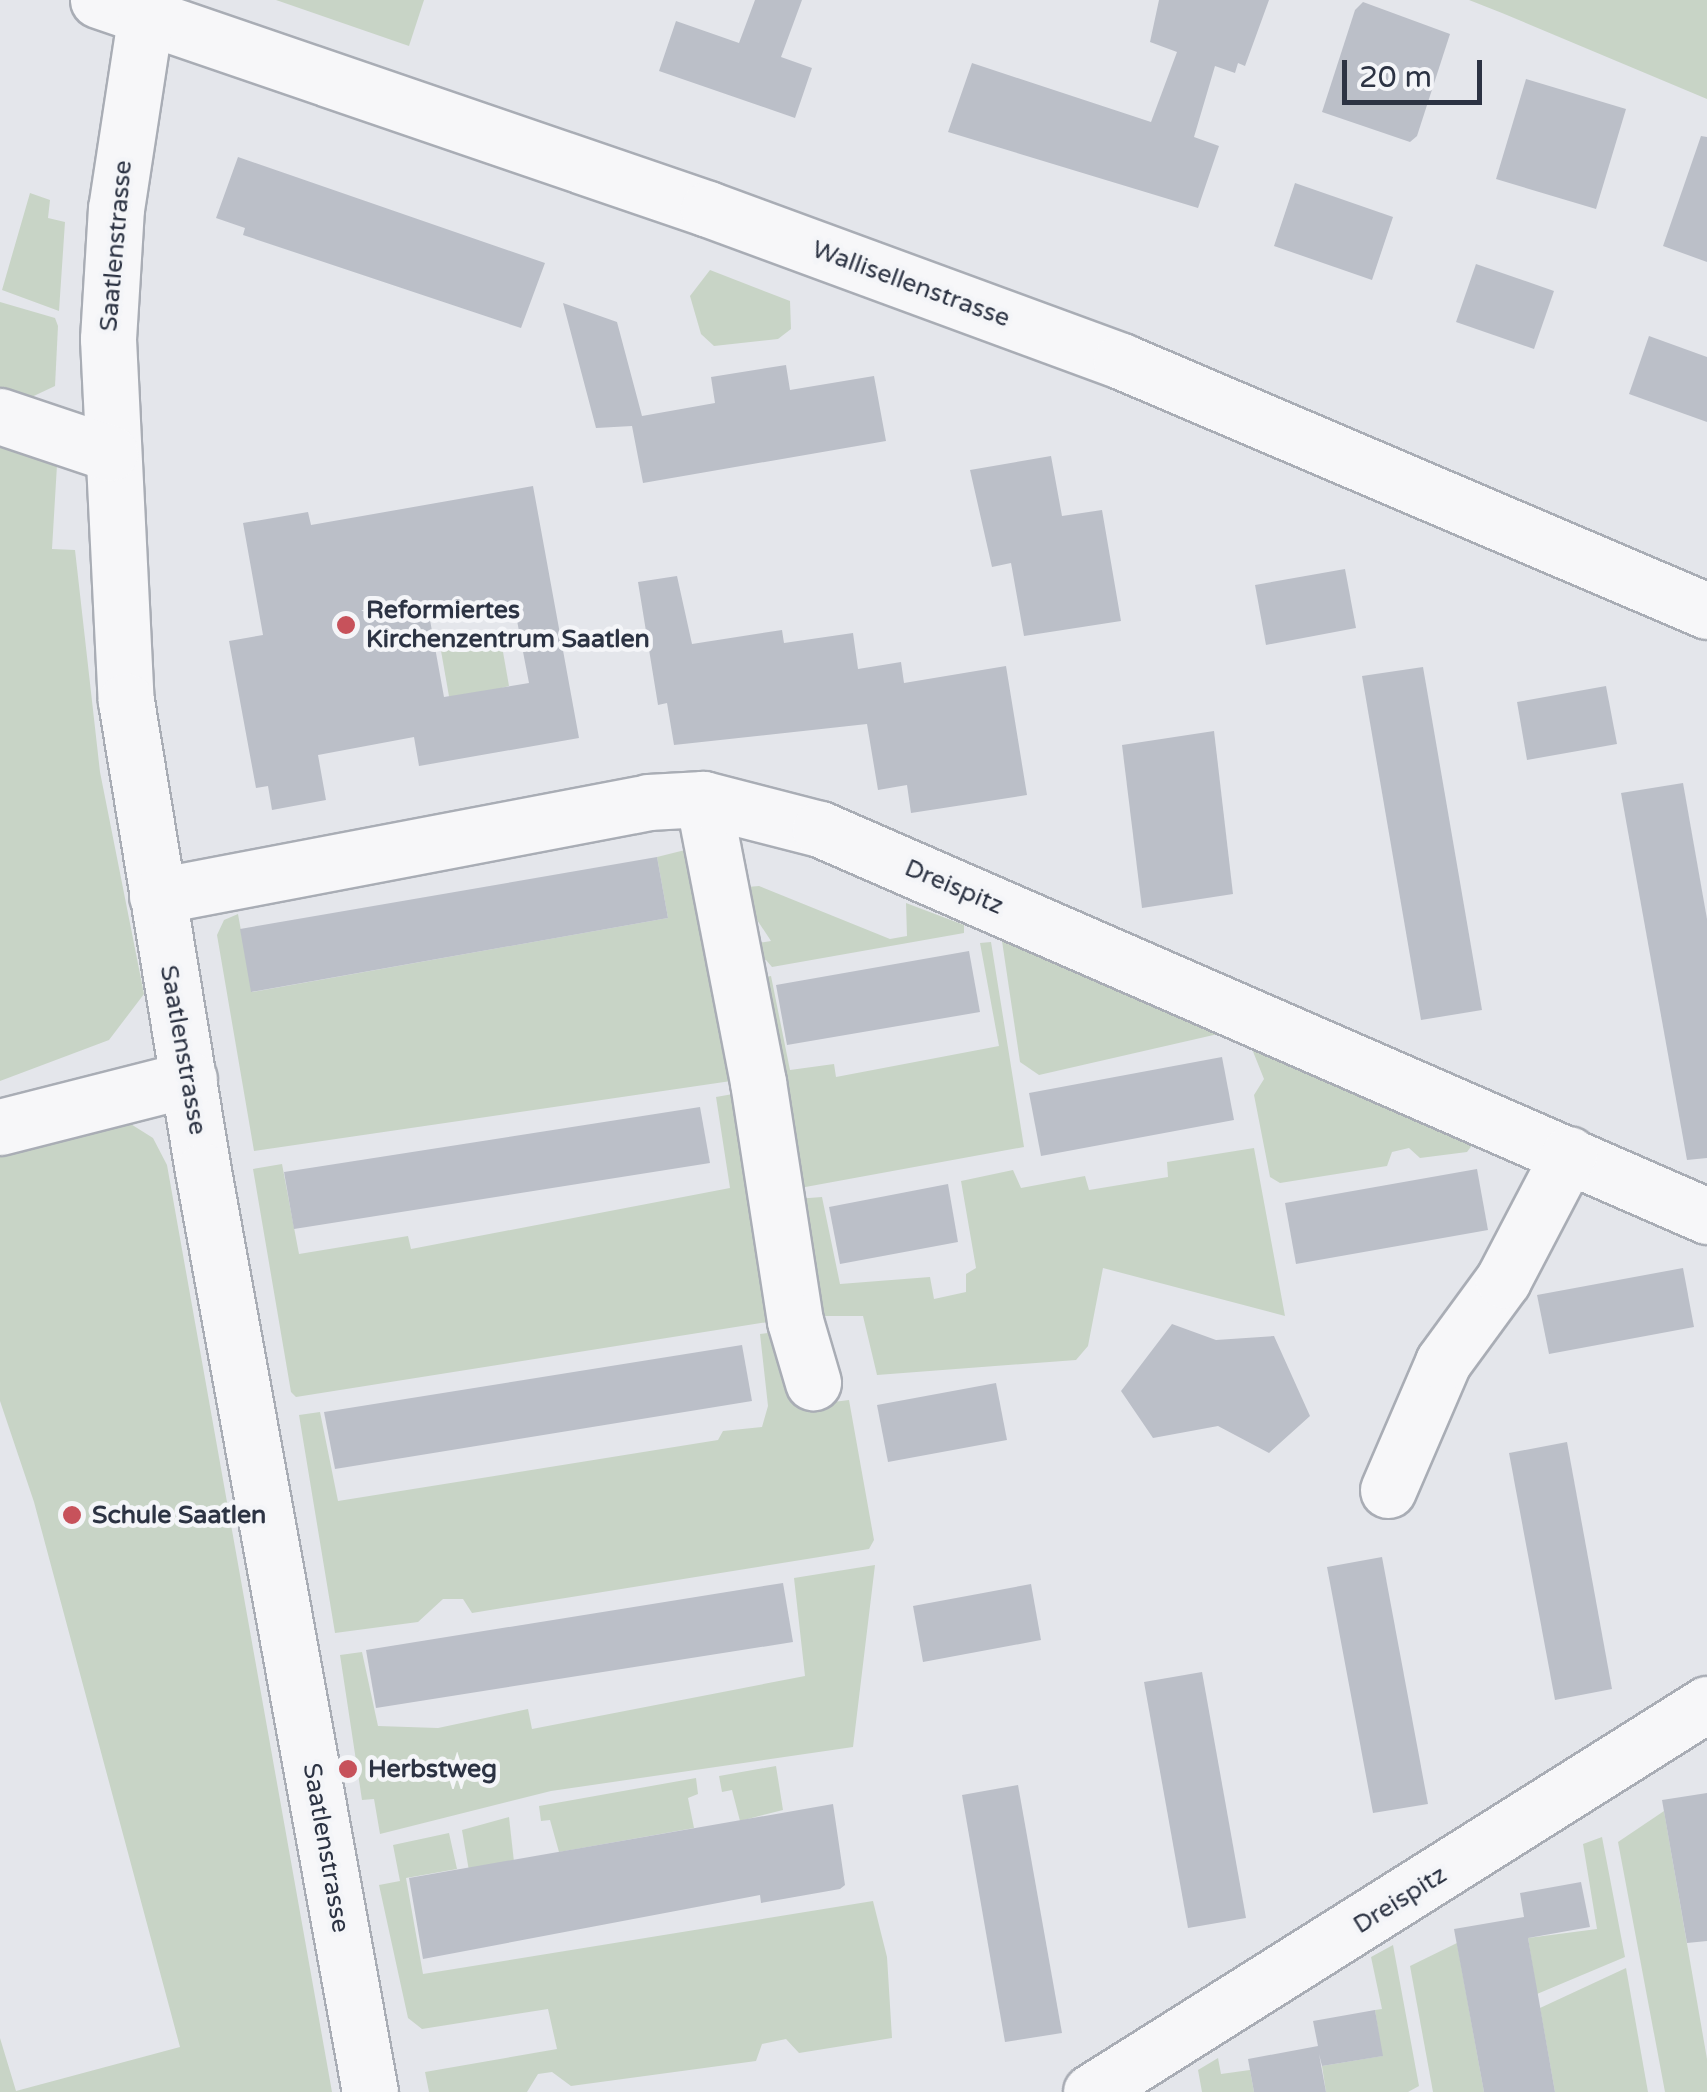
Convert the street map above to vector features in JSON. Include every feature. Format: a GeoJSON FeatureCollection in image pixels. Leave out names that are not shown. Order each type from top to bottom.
{"type":"FeatureCollection","features":[{"type":"Feature","properties":{"kind":"street","name":"Saatlenstrasse"},"geometry":{"type":"LineString","coordinates":[[131,5],[116,208],[110,454],[126,702],[188,1079],[370,2092]]}},
{"type":"Feature","properties":{"kind":"street","name":"Wallisellenstrasse"},"geometry":{"type":"LineString","coordinates":[[131,5],[708,209],[1121,361],[1707,610]]}},
{"type":"Feature","properties":{"kind":"street"},"geometry":{"type":"LineString","coordinates":[[0,416],[110,454]]}},
{"type":"Feature","properties":{"kind":"street"},"geometry":{"type":"LineString","coordinates":[[703,799],[758,1082],[795,1321],[813,1382]]}},
{"type":"Feature","properties":{"kind":"street","name":"Dreispitz"},"geometry":{"type":"LineString","coordinates":[[156,896],[648,802],[703,799],[820,829],[1707,1216]]}},
{"type":"Feature","properties":{"kind":"street"},"geometry":{"type":"LineString","coordinates":[[0,1127],[188,1079]]}},
{"type":"Feature","properties":{"kind":"street"},"geometry":{"type":"LineString","coordinates":[[1388,1490],[1444,1362],[1503,1280],[1569,1154]]}},
{"type":"Feature","properties":{"kind":"street","name":"Dreispitz"},"geometry":{"type":"LineString","coordinates":[[1091,2092],[1707,1704]]}},
{"type":"Feature","properties":{"kind":"green space"},"geometry":{"type":"Polygon","coordinates":[[[276,0],[424,0],[409,46],[276,0]]]}},
{"type":"Feature","properties":{"kind":"green space"},"geometry":{"type":"Polygon","coordinates":[[[1469,0],[1707,0],[1707,99],[1502,13],[1469,0]]]}},
{"type":"Feature","properties":{"kind":"green space"},"geometry":{"type":"Polygon","coordinates":[[[30,193],[50,200],[48,218],[65,222],[59,311],[2,290],[30,193]]]}},
{"type":"Feature","properties":{"kind":"green space"},"geometry":{"type":"Polygon","coordinates":[[[710,270],[790,301],[791,329],[778,339],[714,346],[701,334],[690,296],[710,270]]]}},
{"type":"Feature","properties":{"kind":"green space"},"geometry":{"type":"Polygon","coordinates":[[[0,302],[55,318],[58,326],[55,386],[21,402],[0,395],[0,302]]]}},
{"type":"Feature","properties":{"kind":"green space"},"geometry":{"type":"Polygon","coordinates":[[[0,447],[57,465],[52,549],[75,550],[100,772],[144,994],[109,1040],[0,1081],[0,447]]]}},
{"type":"Feature","properties":{"kind":"green space"},"geometry":{"type":"Polygon","coordinates":[[[500,635],[509,686],[450,702],[440,645],[500,635]]]}},
{"type":"Feature","properties":{"kind":"green space"},"geometry":{"type":"Polygon","coordinates":[[[689,849],[731,1081],[254,1151],[217,935],[224,920],[238,914],[252,992],[668,918],[657,857],[689,849]]]}},
{"type":"Feature","properties":{"kind":"green space"},"geometry":{"type":"Polygon","coordinates":[[[759,886],[890,939],[907,936],[906,903],[964,925],[964,933],[772,967],[766,960],[749,964],[745,945],[771,941],[736,888],[759,886]]]}},
{"type":"Feature","properties":{"kind":"green space"},"geometry":{"type":"Polygon","coordinates":[[[1002,941],[1218,1034],[1039,1075],[1020,1062],[1002,941]]]}},
{"type":"Feature","properties":{"kind":"green space"},"geometry":{"type":"Polygon","coordinates":[[[991,942],[1024,1147],[789,1190],[751,980],[771,976],[790,1070],[834,1064],[836,1077],[999,1046],[980,943],[991,942]]]}},
{"type":"Feature","properties":{"kind":"green space"},"geometry":{"type":"Polygon","coordinates":[[[1252,1049],[1473,1144],[1467,1152],[1420,1158],[1409,1148],[1392,1152],[1387,1166],[1280,1183],[1270,1177],[1254,1095],[1264,1079],[1252,1049]]]}},
{"type":"Feature","properties":{"kind":"green space"},"geometry":{"type":"Polygon","coordinates":[[[733,1094],[774,1321],[296,1397],[291,1392],[253,1169],[282,1164],[299,1254],[408,1236],[411,1249],[730,1188],[716,1097],[733,1094]]]}},
{"type":"Feature","properties":{"kind":"green space"},"geometry":{"type":"Polygon","coordinates":[[[126,1121],[153,1138],[167,1165],[332,2092],[0,2092],[0,2038],[16,2091],[180,2047],[34,1502],[0,1401],[0,1154],[126,1121]]]}},
{"type":"Feature","properties":{"kind":"green space"},"geometry":{"type":"Polygon","coordinates":[[[1254,1148],[1285,1316],[1103,1268],[1088,1346],[1076,1360],[877,1375],[863,1316],[822,1316],[796,1199],[822,1197],[840,1284],[930,1277],[934,1299],[966,1292],[966,1274],[976,1268],[961,1181],[1013,1170],[1021,1188],[1085,1176],[1089,1190],[1168,1177],[1167,1162],[1254,1148]]]}},
{"type":"Feature","properties":{"kind":"green space"},"geometry":{"type":"Polygon","coordinates":[[[776,1332],[788,1395],[802,1406],[849,1400],[874,1540],[869,1549],[472,1613],[463,1599],[443,1599],[418,1622],[335,1633],[299,1415],[320,1412],[338,1501],[718,1440],[723,1431],[762,1427],[768,1406],[760,1334],[776,1332]]]}},
{"type":"Feature","properties":{"kind":"green space"},"geometry":{"type":"Polygon","coordinates":[[[875,1565],[853,1747],[551,1791],[380,1834],[374,1799],[362,1800],[340,1655],[362,1652],[378,1726],[438,1728],[528,1709],[532,1729],[805,1676],[794,1578],[875,1565]]]}},
{"type":"Feature","properties":{"kind":"green space"},"geometry":{"type":"Polygon","coordinates":[[[776,1766],[783,1810],[740,1821],[732,1790],[722,1792],[719,1776],[776,1766]]]}},
{"type":"Feature","properties":{"kind":"green space"},"geometry":{"type":"Polygon","coordinates":[[[696,1778],[698,1794],[688,1798],[694,1828],[559,1852],[550,1820],[541,1821],[539,1806],[696,1778]]]}},
{"type":"Feature","properties":{"kind":"green space"},"geometry":{"type":"Polygon","coordinates":[[[1664,1811],[1707,2059],[1707,2092],[1665,2092],[1618,1842],[1664,1811]]]}},
{"type":"Feature","properties":{"kind":"green space"},"geometry":{"type":"Polygon","coordinates":[[[509,1817],[514,1862],[469,1871],[462,1830],[509,1817]]]}},
{"type":"Feature","properties":{"kind":"green space"},"geometry":{"type":"Polygon","coordinates":[[[449,1833],[457,1869],[406,1878],[423,1974],[873,1901],[887,1957],[892,2038],[799,2053],[786,2039],[762,2044],[756,2061],[571,2086],[552,2072],[538,2074],[527,2092],[429,2092],[425,2072],[557,2049],[548,2009],[422,2029],[408,2018],[379,1885],[400,1881],[393,1845],[449,1833]]]}},
{"type":"Feature","properties":{"kind":"green space"},"geometry":{"type":"Polygon","coordinates":[[[1602,1837],[1625,1957],[1537,1994],[1528,1938],[1597,1929],[1583,1844],[1602,1837]]]}},
{"type":"Feature","properties":{"kind":"green space"},"geometry":{"type":"Polygon","coordinates":[[[1457,1943],[1484,2092],[1433,2092],[1410,1966],[1457,1943]]]}},
{"type":"Feature","properties":{"kind":"green space"},"geometry":{"type":"Polygon","coordinates":[[[1393,1945],[1419,2086],[1408,2092],[1326,2092],[1322,2066],[1382,2056],[1375,2010],[1382,2009],[1371,1957],[1393,1945]]]}},
{"type":"Feature","properties":{"kind":"green space"},"geometry":{"type":"Polygon","coordinates":[[[1626,1968],[1648,2092],[1555,2092],[1540,2008],[1626,1968]]]}},
{"type":"Feature","properties":{"kind":"green space"},"geometry":{"type":"Polygon","coordinates":[[[1218,2058],[1221,2074],[1250,2070],[1254,2092],[1202,2092],[1198,2070],[1218,2058]]]}},
{"type":"Feature","properties":{"kind":"building"},"geometry":{"type":"Polygon","coordinates":[[[755,0],[802,0],[781,57],[812,68],[795,118],[659,71],[676,21],[739,43],[755,0]]]}},
{"type":"Feature","properties":{"kind":"building"},"geometry":{"type":"Polygon","coordinates":[[[1159,0],[1269,0],[1245,66],[1238,63],[1235,73],[1215,66],[1194,137],[1219,146],[1198,208],[948,132],[972,63],[1151,122],[1177,52],[1150,42],[1159,0]]]}},
{"type":"Feature","properties":{"kind":"building"},"geometry":{"type":"Polygon","coordinates":[[[1363,2],[1450,34],[1417,136],[1410,142],[1322,112],[1355,10],[1363,2]]]}},
{"type":"Feature","properties":{"kind":"building"},"geometry":{"type":"Polygon","coordinates":[[[1526,79],[1626,109],[1596,209],[1496,179],[1526,79]]]}},
{"type":"Feature","properties":{"kind":"building"},"geometry":{"type":"Polygon","coordinates":[[[1701,136],[1707,137],[1707,262],[1663,246],[1701,136]]]}},
{"type":"Feature","properties":{"kind":"building"},"geometry":{"type":"Polygon","coordinates":[[[238,157],[545,263],[521,328],[243,235],[245,228],[216,218],[238,157]]]}},
{"type":"Feature","properties":{"kind":"building"},"geometry":{"type":"Polygon","coordinates":[[[1295,183],[1393,217],[1372,280],[1274,246],[1295,183]]]}},
{"type":"Feature","properties":{"kind":"building"},"geometry":{"type":"Polygon","coordinates":[[[1476,264],[1554,291],[1534,349],[1456,322],[1476,264]]]}},
{"type":"Feature","properties":{"kind":"building"},"geometry":{"type":"Polygon","coordinates":[[[563,303],[617,322],[642,416],[715,403],[711,377],[786,365],[790,390],[874,376],[886,441],[643,483],[632,426],[596,428],[563,303]]]}},
{"type":"Feature","properties":{"kind":"building"},"geometry":{"type":"Polygon","coordinates":[[[1649,336],[1707,357],[1707,422],[1629,394],[1649,336]]]}},
{"type":"Feature","properties":{"kind":"building"},"geometry":{"type":"Polygon","coordinates":[[[1051,456],[1062,516],[1102,510],[1121,621],[1024,636],[1011,563],[992,567],[970,470],[1051,456]]]}},
{"type":"Feature","properties":{"kind":"building","name":"Reformiertes Kirchenzentrum Saatlen"},"geometry":{"type":"Polygon","coordinates":[[[533,486],[579,738],[419,766],[414,737],[318,755],[326,800],[272,810],[268,786],[256,788],[229,641],[263,635],[243,523],[308,512],[311,525],[533,486]],[[514,605],[430,620],[444,697],[529,683],[514,605]]]}},
{"type":"Feature","properties":{"kind":"building"},"geometry":{"type":"Polygon","coordinates":[[[1345,569],[1356,628],[1266,645],[1255,585],[1345,569]]]}},
{"type":"Feature","properties":{"kind":"building"},"geometry":{"type":"Polygon","coordinates":[[[677,576],[692,644],[782,630],[784,643],[853,633],[858,669],[901,662],[904,683],[1006,666],[1027,795],[911,813],[907,785],[878,790],[867,724],[674,745],[667,703],[658,705],[638,582],[677,576]]]}},
{"type":"Feature","properties":{"kind":"building"},"geometry":{"type":"Polygon","coordinates":[[[1423,667],[1482,1010],[1421,1020],[1362,676],[1423,667]]]}},
{"type":"Feature","properties":{"kind":"building"},"geometry":{"type":"Polygon","coordinates":[[[1606,686],[1617,744],[1527,760],[1517,702],[1606,686]]]}},
{"type":"Feature","properties":{"kind":"building"},"geometry":{"type":"Polygon","coordinates":[[[1214,731],[1233,894],[1142,908],[1122,745],[1214,731]]]}},
{"type":"Feature","properties":{"kind":"building"},"geometry":{"type":"Polygon","coordinates":[[[1683,783],[1707,919],[1707,1158],[1687,1160],[1621,793],[1683,783]]]}},
{"type":"Feature","properties":{"kind":"building"},"geometry":{"type":"Polygon","coordinates":[[[657,857],[668,918],[251,992],[240,929],[657,857]]]}},
{"type":"Feature","properties":{"kind":"building"},"geometry":{"type":"Polygon","coordinates":[[[969,951],[980,1012],[787,1045],[776,985],[969,951]]]}},
{"type":"Feature","properties":{"kind":"building"},"geometry":{"type":"Polygon","coordinates":[[[1222,1057],[1234,1120],[1041,1156],[1029,1093],[1222,1057]]]}},
{"type":"Feature","properties":{"kind":"building"},"geometry":{"type":"Polygon","coordinates":[[[700,1107],[710,1163],[294,1229],[284,1172],[700,1107]]]}},
{"type":"Feature","properties":{"kind":"building"},"geometry":{"type":"Polygon","coordinates":[[[1477,1169],[1488,1230],[1296,1264],[1285,1203],[1477,1169]]]}},
{"type":"Feature","properties":{"kind":"building"},"geometry":{"type":"Polygon","coordinates":[[[948,1184],[958,1242],[840,1264],[829,1207],[948,1184]]]}},
{"type":"Feature","properties":{"kind":"building"},"geometry":{"type":"Polygon","coordinates":[[[1683,1268],[1694,1327],[1549,1354],[1537,1295],[1683,1268]]]}},
{"type":"Feature","properties":{"kind":"building"},"geometry":{"type":"Polygon","coordinates":[[[1172,1324],[1216,1340],[1274,1336],[1310,1416],[1269,1453],[1218,1426],[1153,1438],[1121,1391],[1172,1324]]]}},
{"type":"Feature","properties":{"kind":"building"},"geometry":{"type":"Polygon","coordinates":[[[742,1345],[752,1401],[335,1469],[324,1412],[742,1345]]]}},
{"type":"Feature","properties":{"kind":"building"},"geometry":{"type":"Polygon","coordinates":[[[996,1383],[1007,1440],[888,1462],[877,1405],[996,1383]]]}},
{"type":"Feature","properties":{"kind":"building"},"geometry":{"type":"Polygon","coordinates":[[[1567,1442],[1612,1689],[1555,1700],[1509,1453],[1567,1442]]]}},
{"type":"Feature","properties":{"kind":"building"},"geometry":{"type":"Polygon","coordinates":[[[1382,1557],[1428,1804],[1373,1813],[1327,1567],[1382,1557]]]}},
{"type":"Feature","properties":{"kind":"building"},"geometry":{"type":"Polygon","coordinates":[[[783,1583],[793,1642],[376,1708],[366,1650],[783,1583]]]}},
{"type":"Feature","properties":{"kind":"building"},"geometry":{"type":"Polygon","coordinates":[[[1031,1584],[1041,1640],[923,1662],[913,1606],[1031,1584]]]}},
{"type":"Feature","properties":{"kind":"building"},"geometry":{"type":"Polygon","coordinates":[[[1202,1672],[1246,1918],[1188,1928],[1144,1682],[1202,1672]]]}},
{"type":"Feature","properties":{"kind":"building"},"geometry":{"type":"Polygon","coordinates":[[[1018,1785],[1062,2033],[1005,2042],[962,1795],[1018,1785]]]}},
{"type":"Feature","properties":{"kind":"building"},"geometry":{"type":"Polygon","coordinates":[[[1707,1793],[1707,1941],[1687,1943],[1662,1800],[1707,1793]]]}},
{"type":"Feature","properties":{"kind":"building"},"geometry":{"type":"Polygon","coordinates":[[[833,1804],[845,1885],[840,1889],[761,1903],[760,1895],[423,1959],[409,1878],[833,1804]]]}},
{"type":"Feature","properties":{"kind":"building"},"geometry":{"type":"Polygon","coordinates":[[[1581,1882],[1590,1927],[1528,1938],[1555,2092],[1484,2092],[1454,1929],[1524,1917],[1520,1893],[1581,1882]]]}},
{"type":"Feature","properties":{"kind":"building"},"geometry":{"type":"Polygon","coordinates":[[[1375,2010],[1383,2056],[1322,2066],[1319,2054],[1326,2092],[1254,2092],[1248,2059],[1318,2046],[1313,2021],[1375,2010]]]}},
{"type":"Feature","properties":{"kind":"place","name":"Reformiertes Kirchenzentrum Saatlen"},"geometry":{"type":"Point","coordinates":[346,625]}},
{"type":"Feature","properties":{"kind":"place","name":"Schule Saatlen"},"geometry":{"type":"Point","coordinates":[72,1515]}},
{"type":"Feature","properties":{"kind":"place","name":"Herbstweg"},"geometry":{"type":"Point","coordinates":[348,1769]}}]}
